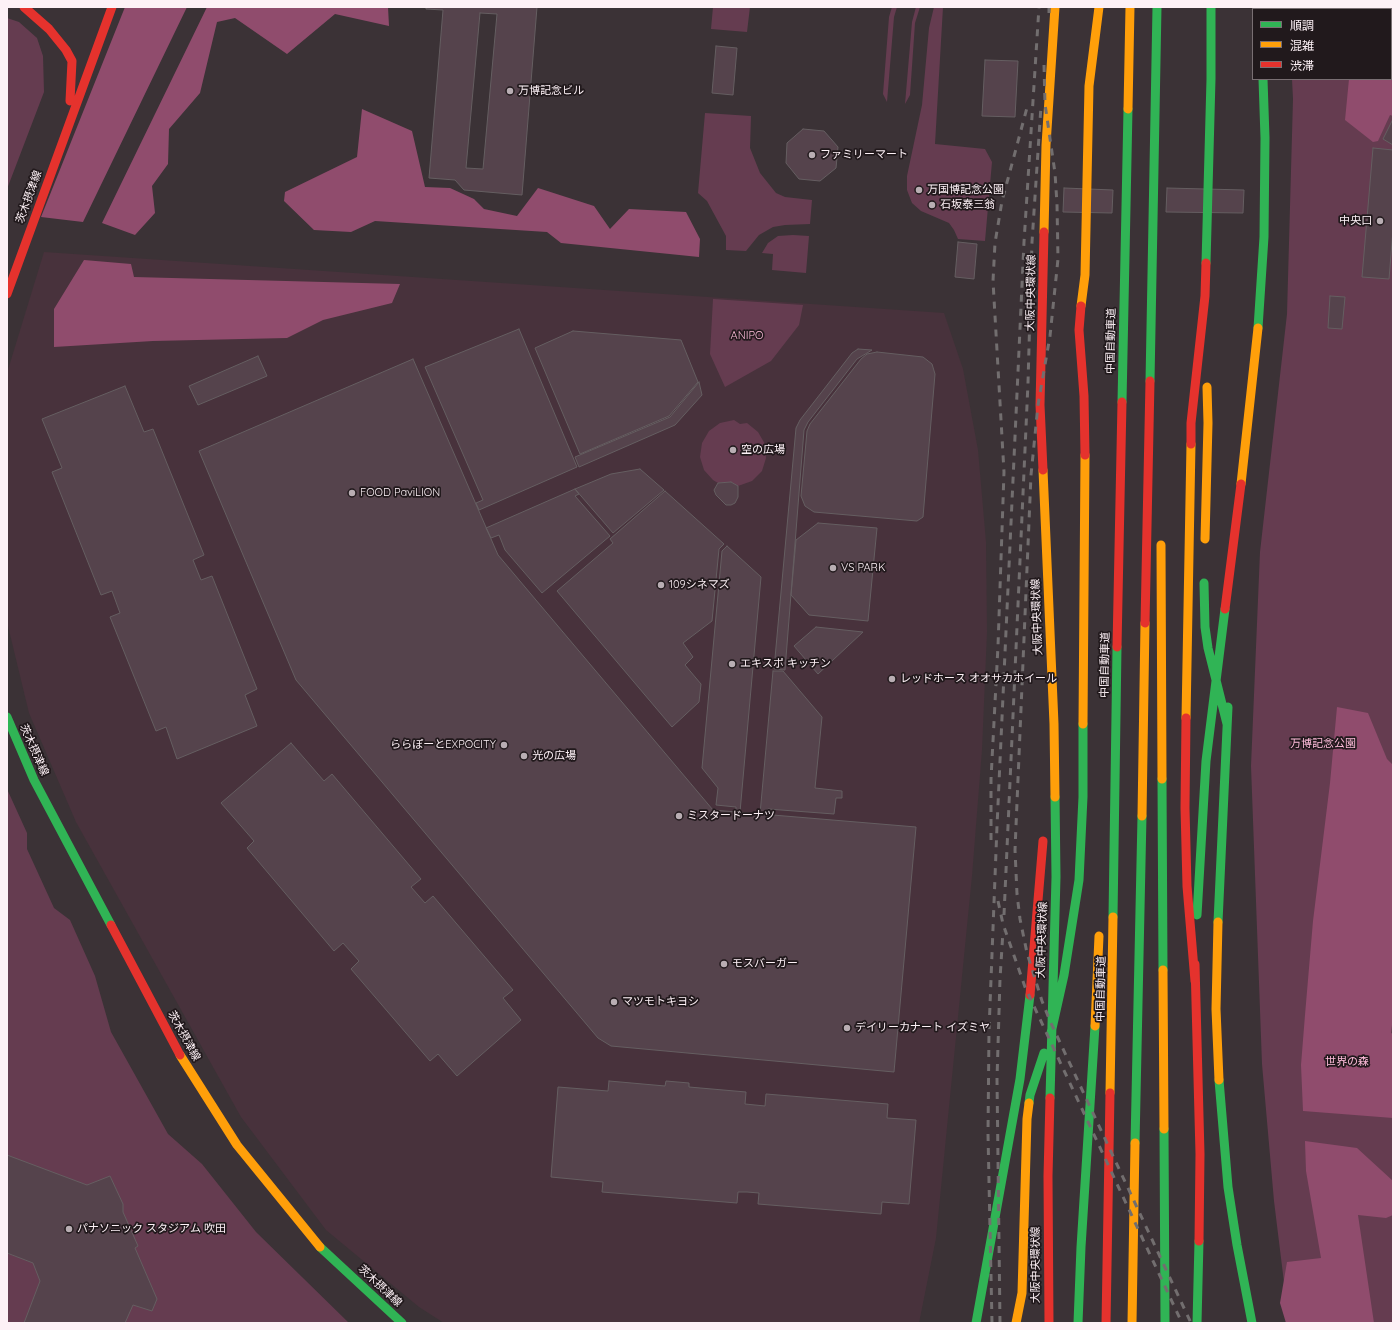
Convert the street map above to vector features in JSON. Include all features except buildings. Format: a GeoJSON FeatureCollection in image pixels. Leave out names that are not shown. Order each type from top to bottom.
{"type":"FeatureCollection","features":[{"type":"Feature","properties":{"kind":"main road","name":"茨木摂津線"},"geometry":{"type":"LineString","coordinates":[[24,7],[49,29],[66,50],[72,61],[72,78],[66,131]]}},
{"type":"Feature","properties":{"kind":"main road","name":"茨木摂津線"},"geometry":{"type":"LineString","coordinates":[[7,294],[112,7]]}},
{"type":"Feature","properties":{"kind":"main road","name":"大阪中央環状線"},"geometry":{"type":"LineString","coordinates":[[1049,1323],[1048,1176],[1056,877],[1054,724],[1040,405],[1046,145],[1055,7]]}},
{"type":"Feature","properties":{"kind":"main road"},"geometry":{"type":"LineString","coordinates":[[1016,1323],[1022,1292],[1027,1119],[1030,1095],[1051,1033],[1064,975],[1079,880],[1083,797],[1086,438],[1080,330],[1081,300],[1085,275],[1090,86],[1099,7]]}},
{"type":"Feature","properties":{"kind":"main road","name":"中国自動車道"},"geometry":{"type":"LineString","coordinates":[[1106,1323],[1119,544],[1130,7]]}},
{"type":"Feature","properties":{"kind":"main road"},"geometry":{"type":"LineString","coordinates":[[1132,1323],[1157,7]]}},
{"type":"Feature","properties":{"kind":"main road"},"geometry":{"type":"LineString","coordinates":[[1204,552],[1208,423],[1205,296],[1211,79],[1211,7]]}},
{"type":"Feature","properties":{"kind":"main road"},"geometry":{"type":"LineString","coordinates":[[1195,981],[1197,912],[1206,761],[1253,376],[1264,237],[1265,138],[1263,80]]}},
{"type":"Feature","properties":{"kind":"main road"},"geometry":{"type":"LineString","coordinates":[[1151,264],[1158,437]]}},
{"type":"Feature","properties":{"kind":"main road"},"geometry":{"type":"LineString","coordinates":[[1197,1323],[1200,1146],[1195,981],[1187,886],[1186,768],[1191,423],[1205,296]]}},
{"type":"Feature","properties":{"kind":"main road"},"geometry":{"type":"LineString","coordinates":[[1232,628],[1238,508]]}},
{"type":"Feature","properties":{"kind":"main road"},"geometry":{"type":"LineString","coordinates":[[1161,539],[1165,1323]]}},
{"type":"Feature","properties":{"kind":"main road"},"geometry":{"type":"LineString","coordinates":[[1108,628],[1119,544]]}},
{"type":"Feature","properties":{"kind":"main road"},"geometry":{"type":"LineString","coordinates":[[1204,573],[1205,627],[1215,681],[1227,724]]}},
{"type":"Feature","properties":{"kind":"main road"},"geometry":{"type":"LineString","coordinates":[[1229,692],[1220,867],[1216,1009],[1218,1064],[1228,1187],[1237,1245],[1252,1323]]}},
{"type":"Feature","properties":{"kind":"main road","name":"茨木摂津線"},"geometry":{"type":"LineString","coordinates":[[7,717],[37,787],[182,1059],[237,1145],[318,1245],[402,1323]]}},
{"type":"Feature","properties":{"kind":"main road"},"geometry":{"type":"LineString","coordinates":[[1046,808],[1054,724]]}},
{"type":"Feature","properties":{"kind":"main road"},"geometry":{"type":"LineString","coordinates":[[976,1323],[1026,1039],[1044,831]]}},
{"type":"Feature","properties":{"kind":"main road"},"geometry":{"type":"LineString","coordinates":[[1078,1323],[1081,1247],[1095,1031],[1099,924]]}},
{"type":"Feature","properties":{"kind":"shaded area"},"geometry":{"type":"Polygon","coordinates":[[[44,252],[944,313],[963,369],[978,450],[986,542],[987,632],[982,750],[972,876],[936,1238],[919,1323],[444,1323],[419,1307],[326,1230],[241,1117],[76,822],[29,713],[7,622],[7,373],[44,252]]]}},
{"type":"Feature","properties":{"kind":"green space"},"geometry":{"type":"Polygon","coordinates":[[[125,7],[187,7],[83,222],[41,217],[125,7]]]}},
{"type":"Feature","properties":{"kind":"green space"},"geometry":{"type":"Polygon","coordinates":[[[207,7],[388,7],[389,26],[335,14],[287,54],[235,18],[217,22],[200,93],[169,129],[168,164],[152,186],[155,213],[135,235],[102,223],[207,7]]]}},
{"type":"Feature","properties":{"kind":"green space"},"geometry":{"type":"Polygon","coordinates":[[[713,7],[750,7],[747,32],[711,29],[713,7]]]}},
{"type":"Feature","properties":{"kind":"green space"},"geometry":{"type":"Polygon","coordinates":[[[892,7],[897,7],[894,17],[887,102],[883,94],[889,17],[892,7]]]}},
{"type":"Feature","properties":{"kind":"green space"},"geometry":{"type":"Polygon","coordinates":[[[916,7],[920,7],[915,23],[910,95],[905,104],[912,22],[916,7]]]}},
{"type":"Feature","properties":{"kind":"green space"},"geometry":{"type":"Polygon","coordinates":[[[934,7],[943,7],[935,144],[985,149],[992,162],[985,241],[958,239],[949,223],[921,211],[912,203],[907,190],[907,176],[922,105],[929,28],[934,7]]]}},
{"type":"Feature","properties":{"kind":"green space","name":"万博記念公園"},"geometry":{"type":"Polygon","coordinates":[[[1393,7],[1393,1323],[1289,1323],[1274,1201],[1262,1064],[1251,766],[1260,552],[1287,314],[1293,99],[1292,80],[1392,80],[1392,8],[1287,8],[1393,7]]]}},
{"type":"Feature","properties":{"kind":"green space"},"geometry":{"type":"Polygon","coordinates":[[[1393,7],[1393,27],[1392,8],[1346,8],[1393,7]]]}},
{"type":"Feature","properties":{"kind":"green space"},"geometry":{"type":"Polygon","coordinates":[[[7,18],[19,22],[37,38],[43,56],[44,92],[7,189],[7,18]]]}},
{"type":"Feature","properties":{"kind":"green space"},"geometry":{"type":"Polygon","coordinates":[[[1349,80],[1393,80],[1393,116],[1390,115],[1378,141],[1373,142],[1345,120],[1349,80]]]}},
{"type":"Feature","properties":{"kind":"green space"},"geometry":{"type":"Polygon","coordinates":[[[362,109],[412,131],[425,187],[450,188],[474,199],[484,209],[517,216],[538,188],[594,206],[610,229],[629,209],[686,212],[700,239],[699,257],[561,243],[547,232],[375,221],[351,232],[314,230],[284,201],[285,192],[357,157],[362,109]]]}},
{"type":"Feature","properties":{"kind":"green space"},"geometry":{"type":"Polygon","coordinates":[[[705,113],[751,116],[750,148],[760,173],[776,193],[785,197],[812,200],[810,224],[773,227],[759,235],[746,251],[726,250],[726,236],[707,201],[698,193],[705,113]]]}},
{"type":"Feature","properties":{"kind":"green space"},"geometry":{"type":"Polygon","coordinates":[[[778,236],[809,236],[806,273],[772,270],[773,254],[762,253],[768,243],[778,236]]]}},
{"type":"Feature","properties":{"kind":"green space"},"geometry":{"type":"Polygon","coordinates":[[[84,260],[131,264],[134,277],[400,284],[392,303],[323,320],[287,338],[153,341],[54,347],[54,309],[84,260]]]}},
{"type":"Feature","properties":{"kind":"green space","name":"ANIPO"},"geometry":{"type":"Polygon","coordinates":[[[713,299],[803,305],[799,325],[771,361],[725,387],[710,354],[713,299]]]}},
{"type":"Feature","properties":{"kind":"green space","name":"空の広場"},"geometry":{"type":"Polygon","coordinates":[[[734,420],[740,424],[747,423],[758,432],[765,444],[766,458],[762,471],[752,481],[738,486],[731,482],[718,483],[713,480],[704,470],[700,457],[702,443],[709,431],[720,423],[734,420]]]}},
{"type":"Feature","properties":{"kind":"green space","name":"世界の森"},"geometry":{"type":"Polygon","coordinates":[[[1337,707],[1368,713],[1387,759],[1393,765],[1393,1017],[1391,1033],[1393,1034],[1393,1118],[1303,1111],[1301,1065],[1305,1015],[1313,921],[1330,783],[1337,707]]]}},
{"type":"Feature","properties":{"kind":"green space"},"geometry":{"type":"Polygon","coordinates":[[[7,789],[27,833],[27,849],[54,908],[70,920],[95,976],[111,1032],[168,1134],[202,1164],[256,1232],[349,1323],[7,1323],[7,789]]]}},
{"type":"Feature","properties":{"kind":"green space"},"geometry":{"type":"Polygon","coordinates":[[[1305,1141],[1357,1148],[1393,1181],[1393,1215],[1386,1218],[1358,1215],[1374,1323],[1286,1323],[1280,1303],[1287,1262],[1321,1258],[1306,1171],[1305,1141]]]}},
{"type":"Feature","properties":{"kind":"railway"},"geometry":{"type":"LineString","coordinates":[[992,1323],[988,1134],[989,1031],[1024,242],[1039,7]]}},
{"type":"Feature","properties":{"kind":"railway"},"geometry":{"type":"LineString","coordinates":[[1049,7],[1049,13]]}},
{"type":"Feature","properties":{"kind":"railway"},"geometry":{"type":"LineString","coordinates":[[1044,65],[1045,104],[1055,173],[1058,259],[1050,336],[1038,405],[1031,475],[1015,850],[1017,894],[1020,919],[1027,953],[1050,1021],[1191,1323]]}},
{"type":"Feature","properties":{"kind":"railway"},"geometry":{"type":"LineString","coordinates":[[991,840],[991,779],[998,646],[1004,472],[993,281],[995,243],[1002,201],[1028,104]]}},
{"type":"Feature","properties":{"kind":"railway"},"geometry":{"type":"LineString","coordinates":[[1004,915],[1028,383],[1032,242],[1041,106]]}},
{"type":"Feature","properties":{"kind":"railway"},"geometry":{"type":"LineString","coordinates":[[998,901],[1003,924],[1025,987],[1182,1323]]}},
{"type":"Feature","properties":{"kind":"railway"},"geometry":{"type":"LineString","coordinates":[[1000,1323],[997,1079],[1003,931]]}},
{"type":"Feature","properties":{"kind":"traffic: fast"},"geometry":{"type":"LineString","coordinates":[[1150,381],[1157,7]]}},
{"type":"Feature","properties":{"kind":"traffic: fast"},"geometry":{"type":"LineString","coordinates":[[1206,263],[1211,79],[1211,7]]}},
{"type":"Feature","properties":{"kind":"traffic: fast"},"geometry":{"type":"LineString","coordinates":[[1258,328],[1264,237],[1265,138],[1263,80]]}},
{"type":"Feature","properties":{"kind":"traffic: fast"},"geometry":{"type":"LineString","coordinates":[[1122,402],[1128,109]]}},
{"type":"Feature","properties":{"kind":"traffic: fast"},"geometry":{"type":"LineString","coordinates":[[1204,583],[1205,627],[1208,648],[1227,724]]}},
{"type":"Feature","properties":{"kind":"traffic: fast"},"geometry":{"type":"LineString","coordinates":[[1197,915],[1206,761],[1225,609]]}},
{"type":"Feature","properties":{"kind":"traffic: fast"},"geometry":{"type":"LineString","coordinates":[[1113,917],[1117,647]]}},
{"type":"Feature","properties":{"kind":"traffic: fast"},"geometry":{"type":"LineString","coordinates":[[1218,922],[1228,707]]}},
{"type":"Feature","properties":{"kind":"traffic: fast"},"geometry":{"type":"LineString","coordinates":[[7,717],[34,780],[111,925]]}},
{"type":"Feature","properties":{"kind":"traffic: fast"},"geometry":{"type":"LineString","coordinates":[[1051,1033],[1064,975],[1079,880],[1083,797],[1083,724]]}},
{"type":"Feature","properties":{"kind":"traffic: fast"},"geometry":{"type":"LineString","coordinates":[[1162,779],[1163,970]]}},
{"type":"Feature","properties":{"kind":"traffic: fast"},"geometry":{"type":"LineString","coordinates":[[1050,1098],[1056,877],[1055,797]]}},
{"type":"Feature","properties":{"kind":"traffic: fast"},"geometry":{"type":"LineString","coordinates":[[1135,1143],[1142,816]]}},
{"type":"Feature","properties":{"kind":"traffic: fast"},"geometry":{"type":"LineString","coordinates":[[976,1323],[1020,1079],[1030,995]]}},
{"type":"Feature","properties":{"kind":"traffic: fast"},"geometry":{"type":"LineString","coordinates":[[1078,1323],[1081,1247],[1095,1026]]}},
{"type":"Feature","properties":{"kind":"traffic: fast"},"geometry":{"type":"LineString","coordinates":[[1029,1103],[1030,1095],[1044,1053]]}},
{"type":"Feature","properties":{"kind":"traffic: fast"},"geometry":{"type":"LineString","coordinates":[[1219,1080],[1228,1187],[1237,1245],[1252,1323]]}},
{"type":"Feature","properties":{"kind":"traffic: fast"},"geometry":{"type":"LineString","coordinates":[[1164,1129],[1165,1323]]}},
{"type":"Feature","properties":{"kind":"traffic: fast"},"geometry":{"type":"LineString","coordinates":[[1197,1323],[1199,1241]]}},
{"type":"Feature","properties":{"kind":"traffic: fast"},"geometry":{"type":"LineString","coordinates":[[320,1247],[402,1323]]}},
{"type":"Feature","properties":{"kind":"traffic: slow"},"geometry":{"type":"LineString","coordinates":[[1044,232],[1046,145],[1055,7]]}},
{"type":"Feature","properties":{"kind":"traffic: slow"},"geometry":{"type":"LineString","coordinates":[[1081,306],[1085,275],[1089,86],[1099,7]]}},
{"type":"Feature","properties":{"kind":"traffic: slow"},"geometry":{"type":"LineString","coordinates":[[1128,109],[1130,7]]}},
{"type":"Feature","properties":{"kind":"traffic: slow"},"geometry":{"type":"LineString","coordinates":[[1241,484],[1258,328]]}},
{"type":"Feature","properties":{"kind":"traffic: slow"},"geometry":{"type":"LineString","coordinates":[[1205,539],[1208,423],[1207,387]]}},
{"type":"Feature","properties":{"kind":"traffic: slow"},"geometry":{"type":"LineString","coordinates":[[1186,718],[1191,444]]}},
{"type":"Feature","properties":{"kind":"traffic: slow"},"geometry":{"type":"LineString","coordinates":[[1083,724],[1085,455]]}},
{"type":"Feature","properties":{"kind":"traffic: slow"},"geometry":{"type":"LineString","coordinates":[[1043,470],[1054,724],[1055,797]]}},
{"type":"Feature","properties":{"kind":"traffic: slow"},"geometry":{"type":"LineString","coordinates":[[1161,545],[1162,779]]}},
{"type":"Feature","properties":{"kind":"traffic: slow"},"geometry":{"type":"LineString","coordinates":[[1142,816],[1145,623]]}},
{"type":"Feature","properties":{"kind":"traffic: slow"},"geometry":{"type":"LineString","coordinates":[[1110,1093],[1113,917]]}},
{"type":"Feature","properties":{"kind":"traffic: slow"},"geometry":{"type":"LineString","coordinates":[[1218,922],[1216,1009],[1219,1080]]}},
{"type":"Feature","properties":{"kind":"traffic: slow"},"geometry":{"type":"LineString","coordinates":[[1095,1026],[1099,936]]}},
{"type":"Feature","properties":{"kind":"traffic: slow"},"geometry":{"type":"LineString","coordinates":[[1163,970],[1164,1129]]}},
{"type":"Feature","properties":{"kind":"traffic: slow"},"geometry":{"type":"LineString","coordinates":[[180,1055],[237,1145],[320,1247]]}},
{"type":"Feature","properties":{"kind":"traffic: slow"},"geometry":{"type":"LineString","coordinates":[[1016,1323],[1022,1293],[1027,1119],[1029,1103]]}},
{"type":"Feature","properties":{"kind":"traffic: slow"},"geometry":{"type":"LineString","coordinates":[[1132,1323],[1135,1143]]}},
{"type":"Feature","properties":{"kind":"traffic: jam"},"geometry":{"type":"LineString","coordinates":[[24,7],[49,29],[66,50],[72,61],[70,101]]}},
{"type":"Feature","properties":{"kind":"traffic: jam"},"geometry":{"type":"LineString","coordinates":[[7,294],[112,7]]}},
{"type":"Feature","properties":{"kind":"traffic: jam"},"geometry":{"type":"LineString","coordinates":[[1043,470],[1040,405],[1044,232]]}},
{"type":"Feature","properties":{"kind":"traffic: jam"},"geometry":{"type":"LineString","coordinates":[[1191,444],[1191,423],[1205,296],[1206,263]]}},
{"type":"Feature","properties":{"kind":"traffic: jam"},"geometry":{"type":"LineString","coordinates":[[1081,306],[1079,330],[1084,396],[1085,455]]}},
{"type":"Feature","properties":{"kind":"traffic: jam"},"geometry":{"type":"LineString","coordinates":[[1145,623],[1150,381]]}},
{"type":"Feature","properties":{"kind":"traffic: jam"},"geometry":{"type":"LineString","coordinates":[[1117,647],[1122,402]]}},
{"type":"Feature","properties":{"kind":"traffic: jam"},"geometry":{"type":"LineString","coordinates":[[1225,609],[1241,484]]}},
{"type":"Feature","properties":{"kind":"traffic: jam"},"geometry":{"type":"LineString","coordinates":[[1186,718],[1185,808],[1187,886],[1195,981]]}},
{"type":"Feature","properties":{"kind":"traffic: jam"},"geometry":{"type":"LineString","coordinates":[[1030,995],[1043,841]]}},
{"type":"Feature","properties":{"kind":"traffic: jam"},"geometry":{"type":"LineString","coordinates":[[111,925],[180,1055]]}},
{"type":"Feature","properties":{"kind":"traffic: jam"},"geometry":{"type":"LineString","coordinates":[[1195,964],[1200,1154],[1199,1241]]}},
{"type":"Feature","properties":{"kind":"traffic: jam"},"geometry":{"type":"LineString","coordinates":[[1106,1323],[1110,1093]]}},
{"type":"Feature","properties":{"kind":"traffic: jam"},"geometry":{"type":"LineString","coordinates":[[1049,1323],[1048,1176],[1050,1098]]}},
{"type":"Feature","properties":{"kind":"place","name":"万博記念ビル"},"geometry":{"type":"Point","coordinates":[510,91]}},
{"type":"Feature","properties":{"kind":"place","name":"ファミリーマート"},"geometry":{"type":"Point","coordinates":[812,155]}},
{"type":"Feature","properties":{"kind":"place","name":"万国博記念公園"},"geometry":{"type":"Point","coordinates":[919,190]}},
{"type":"Feature","properties":{"kind":"place","name":"石坂泰三翁"},"geometry":{"type":"Point","coordinates":[932,205]}},
{"type":"Feature","properties":{"kind":"place","name":"中央口"},"geometry":{"type":"Point","coordinates":[1380,221]}},
{"type":"Feature","properties":{"kind":"place","name":"空の広場"},"geometry":{"type":"Point","coordinates":[733,450]}},
{"type":"Feature","properties":{"kind":"place","name":"FOOD PaviLION"},"geometry":{"type":"Point","coordinates":[352,493]}},
{"type":"Feature","properties":{"kind":"place","name":"VS PARK"},"geometry":{"type":"Point","coordinates":[833,568]}},
{"type":"Feature","properties":{"kind":"place","name":"109シネマズ"},"geometry":{"type":"Point","coordinates":[661,585]}},
{"type":"Feature","properties":{"kind":"place","name":"エキスポ キッチン"},"geometry":{"type":"Point","coordinates":[732,664]}},
{"type":"Feature","properties":{"kind":"place","name":"レッドホース オオサカホイール"},"geometry":{"type":"Point","coordinates":[892,679]}},
{"type":"Feature","properties":{"kind":"place","name":"ららぽーとEXPOCITY"},"geometry":{"type":"Point","coordinates":[504,745]}},
{"type":"Feature","properties":{"kind":"place","name":"光の広場"},"geometry":{"type":"Point","coordinates":[524,756]}},
{"type":"Feature","properties":{"kind":"place","name":"ミスタードーナツ"},"geometry":{"type":"Point","coordinates":[679,816]}},
{"type":"Feature","properties":{"kind":"place","name":"モスバーガー"},"geometry":{"type":"Point","coordinates":[724,964]}},
{"type":"Feature","properties":{"kind":"place","name":"マツモトキヨシ"},"geometry":{"type":"Point","coordinates":[614,1002]}},
{"type":"Feature","properties":{"kind":"place","name":"デイリーカナート イズミヤ"},"geometry":{"type":"Point","coordinates":[847,1028]}},
{"type":"Feature","properties":{"kind":"place","name":"パナソニック スタジアム 吹田"},"geometry":{"type":"Point","coordinates":[69,1229]}}]}
